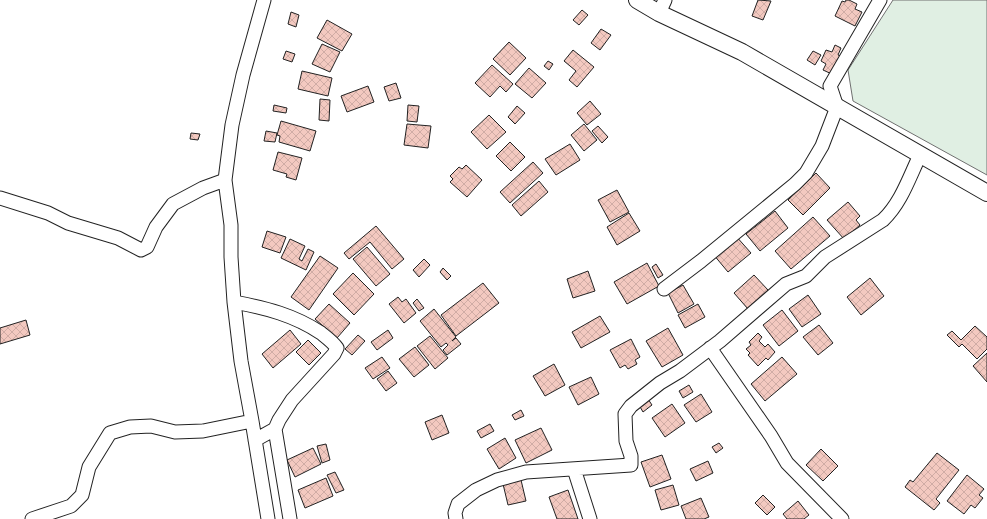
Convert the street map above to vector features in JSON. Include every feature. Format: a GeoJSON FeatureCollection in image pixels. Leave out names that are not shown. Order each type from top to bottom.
{"type":"FeatureCollection","features":[{"type":"Feature","properties":{"kind":"main road"},"geometry":{"type":"LineString","coordinates":[[637,0],[662,6],[987,193]]}},
{"type":"Feature","properties":{"kind":"street"},"geometry":{"type":"LineString","coordinates":[[264,0],[243,75],[232,125],[225,180],[231,225],[231,257],[234,302],[241,361],[268,519]]}},
{"type":"Feature","properties":{"kind":"street"},"geometry":{"type":"LineString","coordinates":[[664,290],[795,184],[806,173],[822,146],[837,107],[830,86],[880,0]]}},
{"type":"Feature","properties":{"kind":"street"},"geometry":{"type":"LineString","coordinates":[[456,519],[455,512],[458,504],[476,490],[497,480],[526,472],[631,466],[631,456],[626,441],[625,414],[631,406],[641,397],[680,371],[720,341],[786,284],[806,276],[825,257],[883,220],[896,204],[920,155]]}},
{"type":"Feature","properties":{"kind":"street"},"geometry":{"type":"LineString","coordinates":[[0,198],[48,214],[68,223],[118,238],[141,250],[147,247],[156,227],[172,204],[203,188],[225,180]]}},
{"type":"Feature","properties":{"kind":"street"},"geometry":{"type":"LineString","coordinates":[[234,302],[271,310],[293,318],[308,325],[324,336],[337,348],[334,354],[292,400],[275,429],[290,519]]}},
{"type":"Feature","properties":{"kind":"street"},"geometry":{"type":"LineString","coordinates":[[710,348],[771,436],[787,463],[842,519]]}},
{"type":"Feature","properties":{"kind":"street"},"geometry":{"type":"LineString","coordinates":[[32,519],[71,506],[82,495],[88,467],[110,433],[130,427],[151,426],[175,432],[203,431],[252,421]]}},
{"type":"Feature","properties":{"kind":"street"},"geometry":{"type":"LineString","coordinates":[[255,440],[275,429]]}},
{"type":"Feature","properties":{"kind":"street"},"geometry":{"type":"LineString","coordinates":[[574,469],[590,519]]}},
{"type":"Feature","properties":{"kind":"green space"},"geometry":{"type":"Polygon","coordinates":[[[893,0],[987,0],[987,175],[853,101],[848,70],[893,0]]]}},
{"type":"Feature","properties":{"kind":"building"},"geometry":{"type":"Polygon","coordinates":[[[758,0],[771,1],[763,20],[752,16],[758,0]]]}},
{"type":"Feature","properties":{"kind":"building"},"geometry":{"type":"Polygon","coordinates":[[[846,0],[857,4],[855,9],[862,12],[855,26],[835,16],[842,1],[845,2],[846,0]]]}},
{"type":"Feature","properties":{"kind":"building"},"geometry":{"type":"Polygon","coordinates":[[[582,10],[588,15],[579,25],[573,20],[582,10]]]}},
{"type":"Feature","properties":{"kind":"building"},"geometry":{"type":"Polygon","coordinates":[[[291,12],[299,15],[296,27],[288,24],[291,12]]]}},
{"type":"Feature","properties":{"kind":"building"},"geometry":{"type":"Polygon","coordinates":[[[327,20],[352,34],[342,51],[317,38],[327,20]]]}},
{"type":"Feature","properties":{"kind":"building"},"geometry":{"type":"Polygon","coordinates":[[[601,29],[611,35],[600,50],[591,43],[601,29]]]}},
{"type":"Feature","properties":{"kind":"building"},"geometry":{"type":"Polygon","coordinates":[[[509,42],[526,58],[510,75],[493,59],[509,42]]]}},
{"type":"Feature","properties":{"kind":"building"},"geometry":{"type":"Polygon","coordinates":[[[322,44],[340,52],[330,72],[312,64],[322,44]]]}},
{"type":"Feature","properties":{"kind":"building"},"geometry":{"type":"Polygon","coordinates":[[[835,45],[841,48],[838,55],[843,57],[834,75],[823,70],[826,64],[821,61],[826,50],[832,52],[835,45]]]}},
{"type":"Feature","properties":{"kind":"building"},"geometry":{"type":"Polygon","coordinates":[[[573,50],[594,67],[577,87],[569,80],[576,71],[564,61],[573,50]]]}},
{"type":"Feature","properties":{"kind":"building"},"geometry":{"type":"Polygon","coordinates":[[[286,51],[295,54],[292,62],[283,59],[286,51]]]}},
{"type":"Feature","properties":{"kind":"building"},"geometry":{"type":"Polygon","coordinates":[[[813,51],[821,55],[815,65],[807,60],[813,51]]]}},
{"type":"Feature","properties":{"kind":"building"},"geometry":{"type":"Polygon","coordinates":[[[548,61],[553,64],[549,70],[544,66],[548,61]]]}},
{"type":"Feature","properties":{"kind":"building"},"geometry":{"type":"Polygon","coordinates":[[[492,65],[513,84],[506,92],[500,86],[490,97],[475,83],[492,65]]]}},
{"type":"Feature","properties":{"kind":"building"},"geometry":{"type":"Polygon","coordinates":[[[529,68],[546,83],[532,98],[515,84],[529,68]]]}},
{"type":"Feature","properties":{"kind":"building"},"geometry":{"type":"Polygon","coordinates":[[[302,71],[332,78],[328,96],[298,89],[302,71]]]}},
{"type":"Feature","properties":{"kind":"building"},"geometry":{"type":"Polygon","coordinates":[[[396,83],[401,98],[389,101],[384,87],[396,83]]]}},
{"type":"Feature","properties":{"kind":"building"},"geometry":{"type":"Polygon","coordinates":[[[368,86],[374,102],[347,112],[341,96],[368,86]]]}},
{"type":"Feature","properties":{"kind":"building"},"geometry":{"type":"Polygon","coordinates":[[[320,99],[330,100],[329,121],[319,120],[320,99]]]}},
{"type":"Feature","properties":{"kind":"building"},"geometry":{"type":"Polygon","coordinates":[[[590,101],[601,114],[587,125],[577,113],[590,101]]]}},
{"type":"Feature","properties":{"kind":"building"},"geometry":{"type":"Polygon","coordinates":[[[274,105],[287,108],[286,113],[273,111],[274,105]]]}},
{"type":"Feature","properties":{"kind":"building"},"geometry":{"type":"Polygon","coordinates":[[[408,105],[419,106],[417,122],[407,121],[408,105]]]}},
{"type":"Feature","properties":{"kind":"building"},"geometry":{"type":"Polygon","coordinates":[[[517,106],[525,113],[515,124],[508,117],[517,106]]]}},
{"type":"Feature","properties":{"kind":"building"},"geometry":{"type":"Polygon","coordinates":[[[489,115],[506,132],[487,149],[471,132],[489,115]]]}},
{"type":"Feature","properties":{"kind":"building"},"geometry":{"type":"Polygon","coordinates":[[[281,121],[316,131],[310,151],[279,142],[280,136],[277,135],[281,121]]]}},
{"type":"Feature","properties":{"kind":"building"},"geometry":{"type":"Polygon","coordinates":[[[407,124],[431,126],[428,148],[404,145],[407,124]]]}},
{"type":"Feature","properties":{"kind":"building"},"geometry":{"type":"Polygon","coordinates":[[[584,124],[597,140],[584,151],[571,135],[584,124]]]}},
{"type":"Feature","properties":{"kind":"building"},"geometry":{"type":"Polygon","coordinates":[[[598,126],[608,137],[602,143],[592,131],[598,126]]]}},
{"type":"Feature","properties":{"kind":"building"},"geometry":{"type":"Polygon","coordinates":[[[266,131],[277,133],[275,142],[264,141],[266,131]]]}},
{"type":"Feature","properties":{"kind":"building"},"geometry":{"type":"Polygon","coordinates":[[[191,133],[200,134],[198,140],[190,139],[191,133]]]}},
{"type":"Feature","properties":{"kind":"building"},"geometry":{"type":"Polygon","coordinates":[[[510,142],[525,157],[511,171],[496,156],[510,142]]]}},
{"type":"Feature","properties":{"kind":"building"},"geometry":{"type":"Polygon","coordinates":[[[570,144],[580,160],[556,175],[545,159],[570,144]]]}},
{"type":"Feature","properties":{"kind":"building"},"geometry":{"type":"Polygon","coordinates":[[[278,152],[302,158],[296,180],[286,177],[287,174],[273,170],[278,152]]]}},
{"type":"Feature","properties":{"kind":"building"},"geometry":{"type":"Polygon","coordinates":[[[533,162],[543,173],[510,203],[500,192],[533,162]]]}},
{"type":"Feature","properties":{"kind":"building"},"geometry":{"type":"Polygon","coordinates":[[[466,165],[482,180],[467,197],[450,182],[453,179],[450,176],[459,167],[462,169],[466,165]]]}},
{"type":"Feature","properties":{"kind":"building"},"geometry":{"type":"Polygon","coordinates":[[[816,173],[830,188],[803,215],[788,200],[816,173]]]}},
{"type":"Feature","properties":{"kind":"building"},"geometry":{"type":"Polygon","coordinates":[[[539,181],[548,192],[521,216],[512,205],[539,181]]]}},
{"type":"Feature","properties":{"kind":"building"},"geometry":{"type":"Polygon","coordinates":[[[617,190],[629,212],[610,222],[598,200],[617,190]]]}},
{"type":"Feature","properties":{"kind":"building"},"geometry":{"type":"Polygon","coordinates":[[[848,202],[860,216],[856,220],[860,225],[844,239],[827,220],[848,202]]]}},
{"type":"Feature","properties":{"kind":"building"},"geometry":{"type":"Polygon","coordinates":[[[775,211],[788,228],[760,251],[746,234],[775,211]]]}},
{"type":"Feature","properties":{"kind":"building"},"geometry":{"type":"Polygon","coordinates":[[[629,213],[640,231],[617,245],[607,227],[629,213]]]}},
{"type":"Feature","properties":{"kind":"building"},"geometry":{"type":"Polygon","coordinates":[[[813,217],[830,236],[791,269],[775,251],[813,217]]]}},
{"type":"Feature","properties":{"kind":"building"},"geometry":{"type":"Polygon","coordinates":[[[376,226],[404,259],[392,269],[370,242],[349,259],[344,253],[376,226]]]}},
{"type":"Feature","properties":{"kind":"building"},"geometry":{"type":"Polygon","coordinates":[[[267,231],[286,237],[280,253],[262,247],[267,231]]]}},
{"type":"Feature","properties":{"kind":"building"},"geometry":{"type":"Polygon","coordinates":[[[735,235],[751,253],[728,272],[713,254],[735,235]]]}},
{"type":"Feature","properties":{"kind":"building"},"geometry":{"type":"Polygon","coordinates":[[[290,239],[305,246],[299,259],[302,261],[308,249],[314,252],[306,270],[281,258],[290,239]]]}},
{"type":"Feature","properties":{"kind":"building"},"geometry":{"type":"Polygon","coordinates":[[[367,247],[390,274],[376,286],[353,259],[367,247]]]}},
{"type":"Feature","properties":{"kind":"building"},"geometry":{"type":"Polygon","coordinates":[[[320,256],[338,268],[309,310],[291,297],[320,256]]]}},
{"type":"Feature","properties":{"kind":"building"},"geometry":{"type":"Polygon","coordinates":[[[424,259],[430,265],[419,277],[413,270],[424,259]]]}},
{"type":"Feature","properties":{"kind":"building"},"geometry":{"type":"Polygon","coordinates":[[[647,263],[659,286],[627,304],[614,282],[647,263]]]}},
{"type":"Feature","properties":{"kind":"building"},"geometry":{"type":"Polygon","coordinates":[[[656,264],[663,275],[658,278],[652,267],[656,264]]]}},
{"type":"Feature","properties":{"kind":"building"},"geometry":{"type":"Polygon","coordinates":[[[443,268],[451,276],[447,280],[440,272],[443,268]]]}},
{"type":"Feature","properties":{"kind":"building"},"geometry":{"type":"Polygon","coordinates":[[[588,271],[595,291],[573,298],[567,279],[588,271]]]}},
{"type":"Feature","properties":{"kind":"building"},"geometry":{"type":"Polygon","coordinates":[[[353,273],[374,294],[354,315],[333,294],[353,273]]]}},
{"type":"Feature","properties":{"kind":"building"},"geometry":{"type":"Polygon","coordinates":[[[754,275],[768,290],[748,309],[734,293],[754,275]]]}},
{"type":"Feature","properties":{"kind":"building"},"geometry":{"type":"Polygon","coordinates":[[[870,278],[884,296],[861,315],[847,297],[870,278]]]}},
{"type":"Feature","properties":{"kind":"building"},"geometry":{"type":"Polygon","coordinates":[[[483,283],[499,303],[456,336],[441,315],[483,283]]]}},
{"type":"Feature","properties":{"kind":"building"},"geometry":{"type":"Polygon","coordinates":[[[683,285],[694,304],[678,313],[668,293],[683,285]]]}},
{"type":"Feature","properties":{"kind":"building"},"geometry":{"type":"Polygon","coordinates":[[[808,295],[821,314],[802,327],[789,309],[808,295]]]}},
{"type":"Feature","properties":{"kind":"building"},"geometry":{"type":"Polygon","coordinates":[[[398,297],[402,302],[406,299],[416,313],[404,323],[389,304],[398,297]]]}},
{"type":"Feature","properties":{"kind":"building"},"geometry":{"type":"Polygon","coordinates":[[[417,299],[424,308],[419,311],[413,303],[417,299]]]}},
{"type":"Feature","properties":{"kind":"building"},"geometry":{"type":"Polygon","coordinates":[[[329,304],[350,323],[337,338],[315,319],[329,304]]]}},
{"type":"Feature","properties":{"kind":"building"},"geometry":{"type":"Polygon","coordinates":[[[698,304],[705,317],[685,328],[678,315],[698,304]]]}},
{"type":"Feature","properties":{"kind":"building"},"geometry":{"type":"Polygon","coordinates":[[[434,309],[456,337],[452,341],[456,338],[461,344],[447,355],[443,350],[448,345],[446,343],[441,347],[420,321],[434,309]]]}},
{"type":"Feature","properties":{"kind":"building"},"geometry":{"type":"Polygon","coordinates":[[[782,310],[798,331],[779,346],[763,325],[782,310]]]}},
{"type":"Feature","properties":{"kind":"building"},"geometry":{"type":"Polygon","coordinates":[[[600,316],[610,332],[581,348],[572,332],[600,316]]]}},
{"type":"Feature","properties":{"kind":"building"},"geometry":{"type":"Polygon","coordinates":[[[26,320],[30,335],[0,344],[0,328],[26,320]]]}},
{"type":"Feature","properties":{"kind":"building"},"geometry":{"type":"Polygon","coordinates":[[[819,325],[833,343],[818,355],[803,337],[819,325]]]}},
{"type":"Feature","properties":{"kind":"building"},"geometry":{"type":"Polygon","coordinates":[[[975,326],[987,337],[987,349],[977,359],[962,344],[959,347],[947,335],[952,331],[961,340],[975,326]]]}},
{"type":"Feature","properties":{"kind":"building"},"geometry":{"type":"Polygon","coordinates":[[[668,328],[683,355],[662,367],[646,341],[668,328]]]}},
{"type":"Feature","properties":{"kind":"building"},"geometry":{"type":"Polygon","coordinates":[[[290,330],[301,344],[273,368],[262,354],[290,330]]]}},
{"type":"Feature","properties":{"kind":"building"},"geometry":{"type":"Polygon","coordinates":[[[388,330],[393,338],[377,350],[371,342],[388,330]]]}},
{"type":"Feature","properties":{"kind":"building"},"geometry":{"type":"Polygon","coordinates":[[[758,333],[762,337],[759,341],[765,347],[768,344],[775,352],[768,360],[766,358],[758,366],[748,355],[750,353],[746,349],[751,345],[749,342],[758,333]]]}},
{"type":"Feature","properties":{"kind":"building"},"geometry":{"type":"Polygon","coordinates":[[[358,335],[365,341],[352,355],[345,349],[358,335]]]}},
{"type":"Feature","properties":{"kind":"building"},"geometry":{"type":"Polygon","coordinates":[[[430,336],[448,358],[435,369],[417,346],[430,336]]]}},
{"type":"Feature","properties":{"kind":"building"},"geometry":{"type":"Polygon","coordinates":[[[631,339],[640,357],[635,360],[637,364],[628,369],[625,365],[620,368],[610,350],[631,339]]]}},
{"type":"Feature","properties":{"kind":"building"},"geometry":{"type":"Polygon","coordinates":[[[308,340],[321,353],[309,365],[296,352],[308,340]]]}},
{"type":"Feature","properties":{"kind":"building"},"geometry":{"type":"Polygon","coordinates":[[[415,347],[429,365],[414,377],[399,359],[415,347]]]}},
{"type":"Feature","properties":{"kind":"building"},"geometry":{"type":"Polygon","coordinates":[[[987,353],[987,382],[973,366],[987,353]]]}},
{"type":"Feature","properties":{"kind":"building"},"geometry":{"type":"Polygon","coordinates":[[[382,357],[390,368],[373,379],[365,368],[382,357]]]}},
{"type":"Feature","properties":{"kind":"building"},"geometry":{"type":"Polygon","coordinates":[[[782,357],[797,374],[765,401],[751,384],[782,357]]]}},
{"type":"Feature","properties":{"kind":"building"},"geometry":{"type":"Polygon","coordinates":[[[554,364],[565,385],[545,396],[533,376],[554,364]]]}},
{"type":"Feature","properties":{"kind":"building"},"geometry":{"type":"Polygon","coordinates":[[[388,371],[397,383],[386,391],[377,379],[388,371]]]}},
{"type":"Feature","properties":{"kind":"building"},"geometry":{"type":"Polygon","coordinates":[[[591,377],[599,394],[578,405],[569,387],[591,377]]]}},
{"type":"Feature","properties":{"kind":"building"},"geometry":{"type":"Polygon","coordinates":[[[689,385],[693,392],[683,398],[679,391],[689,385]]]}},
{"type":"Feature","properties":{"kind":"building"},"geometry":{"type":"Polygon","coordinates":[[[701,394],[712,412],[696,422],[684,405],[701,394]]]}},
{"type":"Feature","properties":{"kind":"building"},"geometry":{"type":"Polygon","coordinates":[[[648,399],[652,405],[643,412],[639,405],[648,399]]]}},
{"type":"Feature","properties":{"kind":"building"},"geometry":{"type":"Polygon","coordinates":[[[672,404],[685,423],[665,437],[652,418],[672,404]]]}},
{"type":"Feature","properties":{"kind":"building"},"geometry":{"type":"Polygon","coordinates":[[[521,410],[524,416],[515,420],[512,415],[521,410]]]}},
{"type":"Feature","properties":{"kind":"building"},"geometry":{"type":"Polygon","coordinates":[[[442,415],[449,433],[432,440],[425,422],[442,415]]]}},
{"type":"Feature","properties":{"kind":"building"},"geometry":{"type":"Polygon","coordinates":[[[490,424],[494,431],[481,438],[477,431],[490,424]]]}},
{"type":"Feature","properties":{"kind":"building"},"geometry":{"type":"Polygon","coordinates":[[[541,428],[552,450],[526,463],[515,440],[541,428]]]}},
{"type":"Feature","properties":{"kind":"building"},"geometry":{"type":"Polygon","coordinates":[[[505,438],[516,458],[499,469],[487,449],[505,438]]]}},
{"type":"Feature","properties":{"kind":"building"},"geometry":{"type":"Polygon","coordinates":[[[719,443],[723,448],[716,453],[712,447],[719,443]]]}},
{"type":"Feature","properties":{"kind":"building"},"geometry":{"type":"Polygon","coordinates":[[[326,444],[330,460],[322,463],[317,446],[326,444]]]}},
{"type":"Feature","properties":{"kind":"building"},"geometry":{"type":"Polygon","coordinates":[[[313,448],[321,464],[295,477],[287,460],[313,448]]]}},
{"type":"Feature","properties":{"kind":"building"},"geometry":{"type":"Polygon","coordinates":[[[821,449],[838,466],[823,481],[806,465],[821,449]]]}},
{"type":"Feature","properties":{"kind":"building"},"geometry":{"type":"Polygon","coordinates":[[[937,453],[959,470],[936,499],[940,503],[934,510],[905,487],[910,480],[913,482],[937,453]]]}},
{"type":"Feature","properties":{"kind":"building"},"geometry":{"type":"Polygon","coordinates":[[[662,455],[671,479],[650,487],[641,462],[662,455]]]}},
{"type":"Feature","properties":{"kind":"building"},"geometry":{"type":"Polygon","coordinates":[[[708,461],[713,473],[696,481],[690,469],[708,461]]]}},
{"type":"Feature","properties":{"kind":"building"},"geometry":{"type":"Polygon","coordinates":[[[335,472],[344,490],[336,493],[327,475],[335,472]]]}},
{"type":"Feature","properties":{"kind":"building"},"geometry":{"type":"Polygon","coordinates":[[[967,475],[984,489],[979,495],[983,498],[975,508],[971,505],[964,514],[947,501],[967,475]]]}},
{"type":"Feature","properties":{"kind":"building"},"geometry":{"type":"Polygon","coordinates":[[[326,478],[333,496],[305,508],[298,490],[326,478]]]}},
{"type":"Feature","properties":{"kind":"building"},"geometry":{"type":"Polygon","coordinates":[[[521,480],[526,501],[508,505],[503,484],[521,480]]]}},
{"type":"Feature","properties":{"kind":"building"},"geometry":{"type":"Polygon","coordinates":[[[673,485],[679,505],[661,510],[655,490],[673,485]]]}},
{"type":"Feature","properties":{"kind":"building"},"geometry":{"type":"Polygon","coordinates":[[[568,490],[578,519],[557,519],[549,497],[568,490]]]}},
{"type":"Feature","properties":{"kind":"building"},"geometry":{"type":"Polygon","coordinates":[[[763,495],[775,507],[767,515],[755,503],[763,495]]]}},
{"type":"Feature","properties":{"kind":"building"},"geometry":{"type":"Polygon","coordinates":[[[701,498],[709,517],[704,519],[686,519],[681,506],[701,498]]]}},
{"type":"Feature","properties":{"kind":"building"},"geometry":{"type":"Polygon","coordinates":[[[798,501],[809,515],[804,519],[787,519],[783,514],[798,501]]]}}]}
